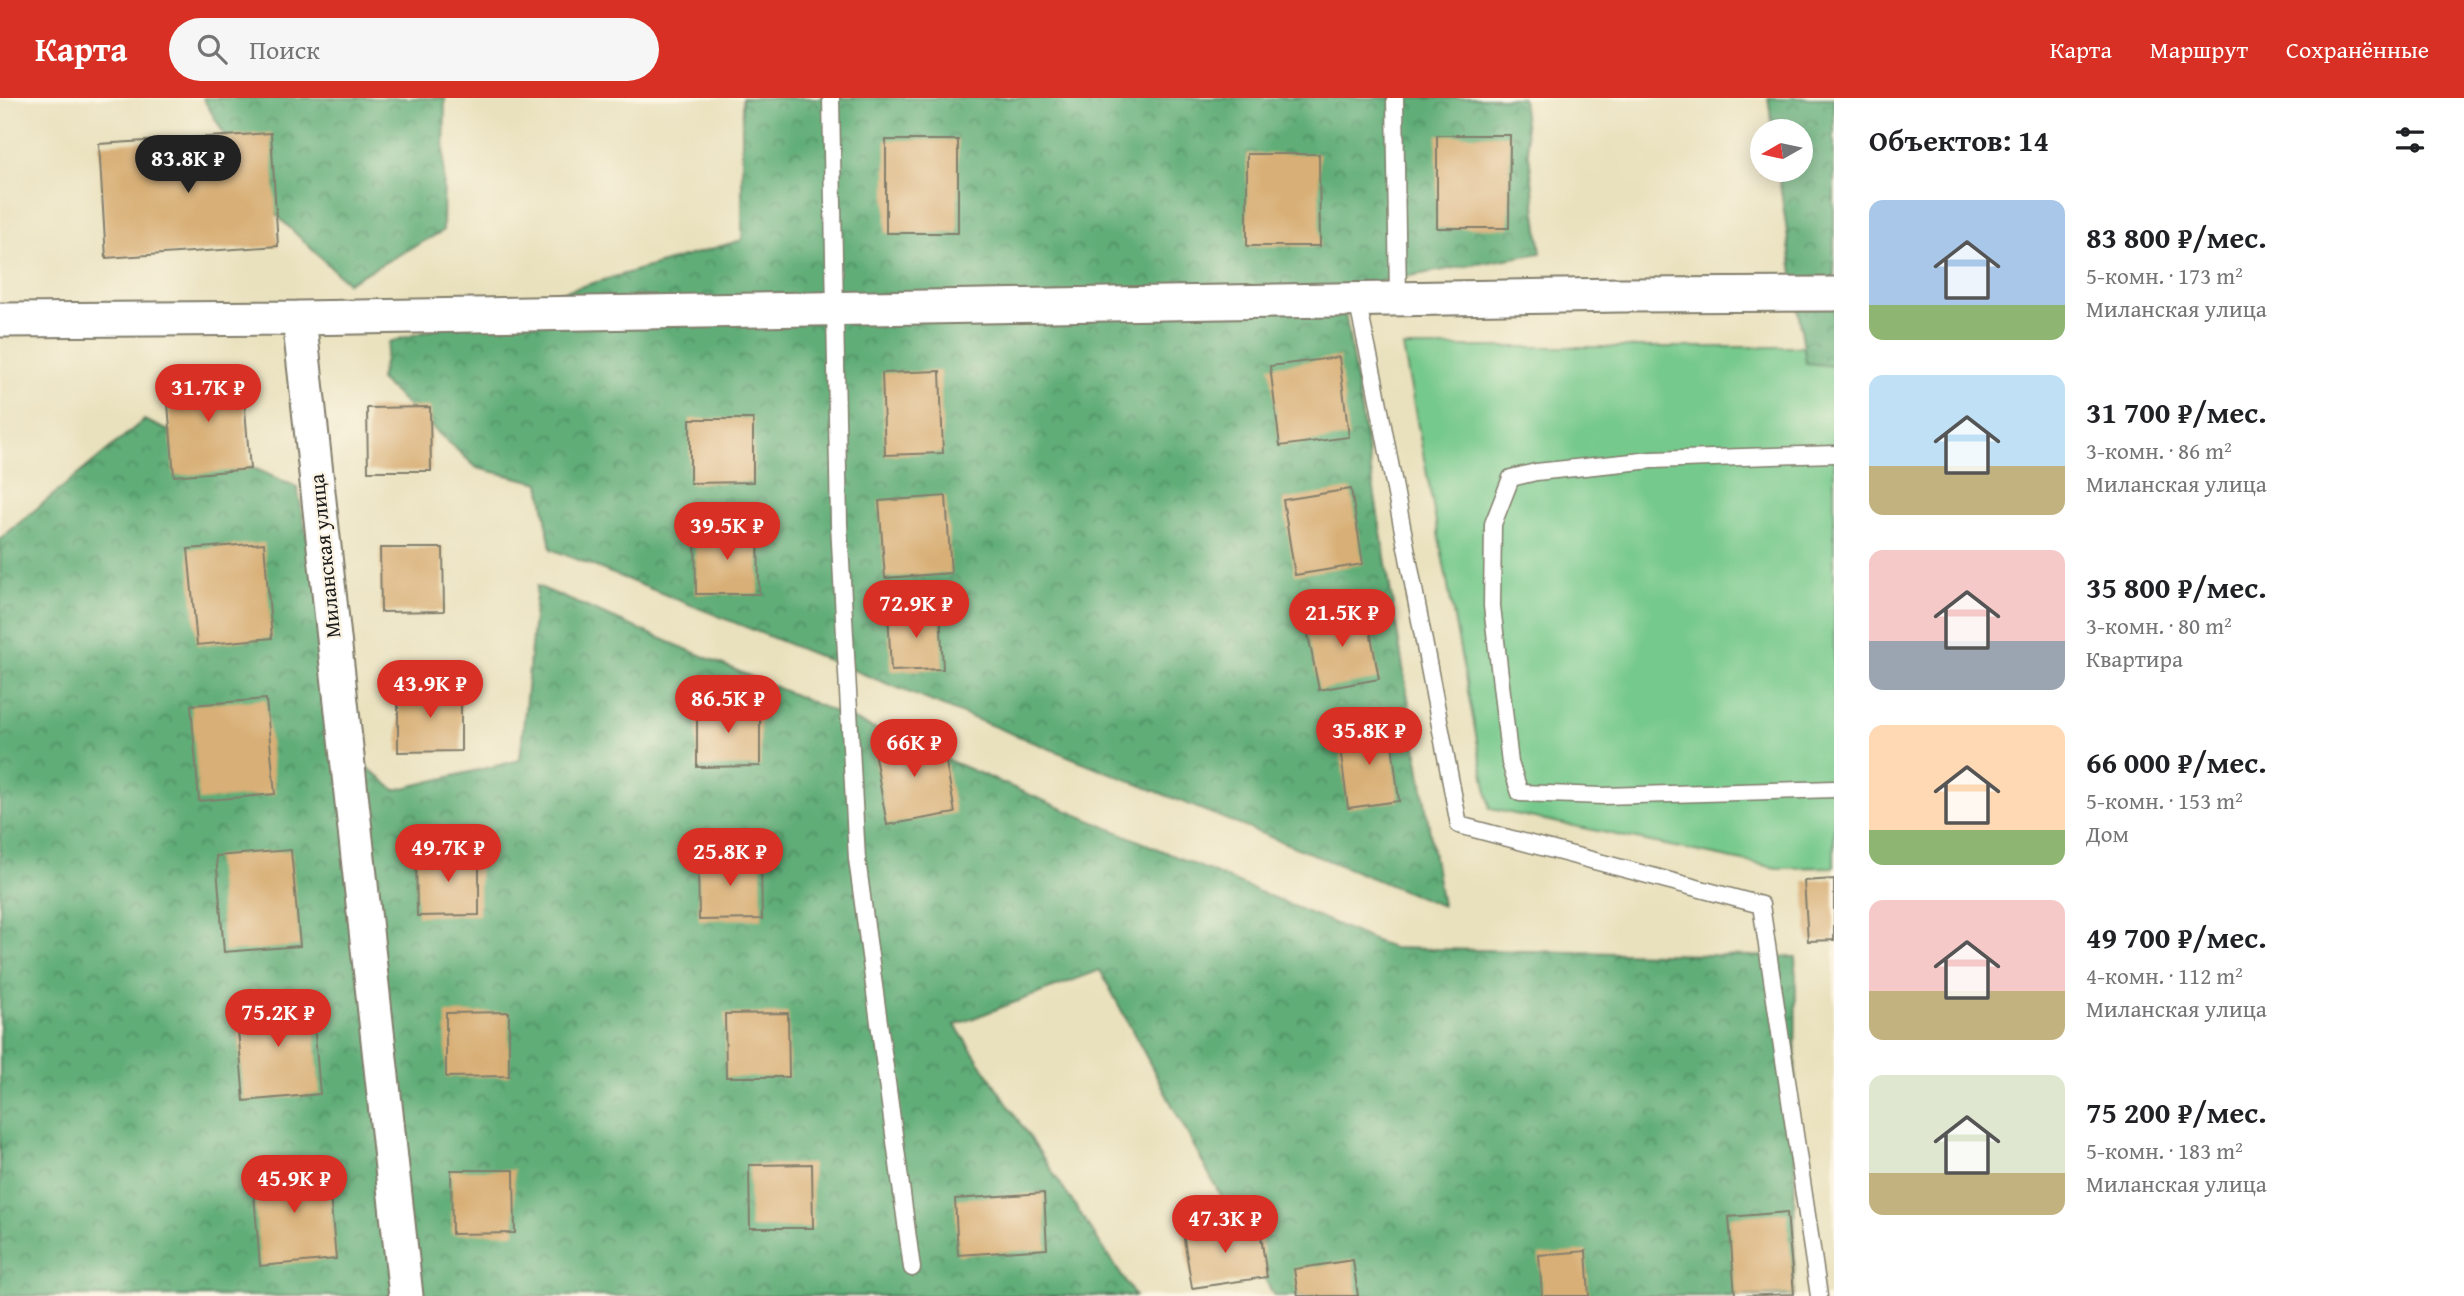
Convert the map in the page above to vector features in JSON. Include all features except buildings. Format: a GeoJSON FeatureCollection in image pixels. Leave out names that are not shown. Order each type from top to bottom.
{"type":"FeatureCollection","features":[{"type":"Feature","properties":{"kind":"street"},"geometry":{"type":"LineString","coordinates":[[0,320],[299,318],[1357,299],[1834,294]]}},
{"type":"Feature","properties":{"kind":"street","name":"Миланская улица"},"geometry":{"type":"LineString","coordinates":[[299,318],[406,1296]]}},
{"type":"Feature","properties":{"kind":"lane"},"geometry":{"type":"LineString","coordinates":[[831,98],[840,538],[857,859],[912,1268]]}},
{"type":"Feature","properties":{"kind":"lane"},"geometry":{"type":"LineString","coordinates":[[1395,98],[1398,299]]}},
{"type":"Feature","properties":{"kind":"lane"},"geometry":{"type":"LineString","coordinates":[[1357,299],[1459,825],[1761,905],[1819,1296]]}},
{"type":"Feature","properties":{"kind":"lane"},"geometry":{"type":"LineString","coordinates":[[1834,454],[1652,460],[1536,472],[1511,478],[1493,524],[1492,607],[1510,763],[1520,793],[1603,796],[1834,789]]}},
{"type":"Feature","properties":{"kind":"green space"},"geometry":{"type":"Polygon","coordinates":[[[203,98],[445,98],[443,231],[347,283],[265,204],[203,98]]]}},
{"type":"Feature","properties":{"kind":"green space"},"geometry":{"type":"Polygon","coordinates":[[[742,98],[1522,98],[1541,253],[1341,288],[1442,906],[551,549],[540,483],[477,468],[380,380],[389,342],[742,240],[742,98]]]}},
{"type":"Feature","properties":{"kind":"green space"},"geometry":{"type":"Polygon","coordinates":[[[1768,98],[1834,98],[1834,366],[1806,363],[1780,182],[1813,182],[1813,119],[1771,119],[1768,98]]]}},
{"type":"Feature","properties":{"kind":"green space"},"geometry":{"type":"Polygon","coordinates":[[[1403,347],[1834,347],[1834,867],[1777,868],[1490,809],[1403,347]]]}},
{"type":"Feature","properties":{"kind":"green space"},"geometry":{"type":"Polygon","coordinates":[[[144,420],[297,487],[328,639],[329,736],[395,790],[520,760],[537,586],[1392,948],[1796,957],[1794,1296],[1274,1296],[1100,970],[955,1025],[1135,1296],[0,1296],[0,539],[144,420]]]}}]}
